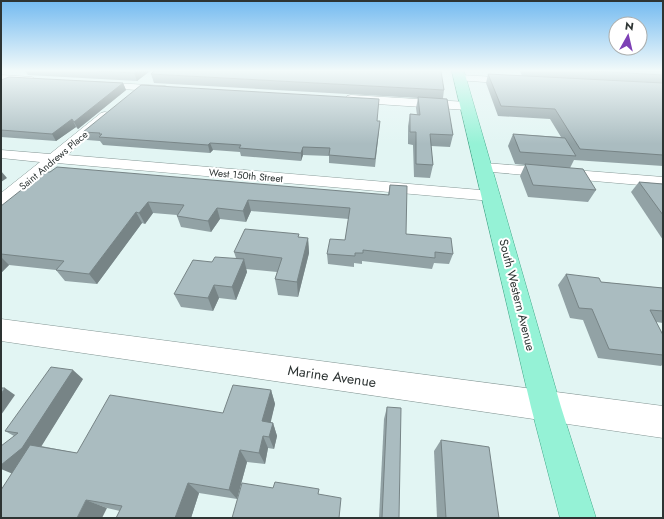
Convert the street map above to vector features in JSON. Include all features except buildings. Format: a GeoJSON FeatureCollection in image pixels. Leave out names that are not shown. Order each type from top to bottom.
{"type":"FeatureCollection","features":[{"type":"Feature","properties":{"kind":"main road","name":"South Western Avenue"},"geometry":{"type":"LineString","coordinates":[[464,95],[485,168],[546,407],[578,518]]}},
{"type":"Feature","properties":{"kind":"main road","name":"Marine Avenue"},"geometry":{"type":"LineString","coordinates":[[1,330],[546,407],[663,422]]}},
{"type":"Feature","properties":{"kind":"street"},"geometry":{"type":"LineString","coordinates":[[343,99],[467,106]]}},
{"type":"Feature","properties":{"kind":"street","name":"Saint Andrews Place"},"geometry":{"type":"LineString","coordinates":[[1,202],[115,108]]}},
{"type":"Feature","properties":{"kind":"street","name":"West 150th Street"},"geometry":{"type":"LineString","coordinates":[[1,154],[492,196]]}},
{"type":"Feature","properties":{"kind":"street"},"geometry":{"type":"LineString","coordinates":[[485,168],[663,182]]}}]}
